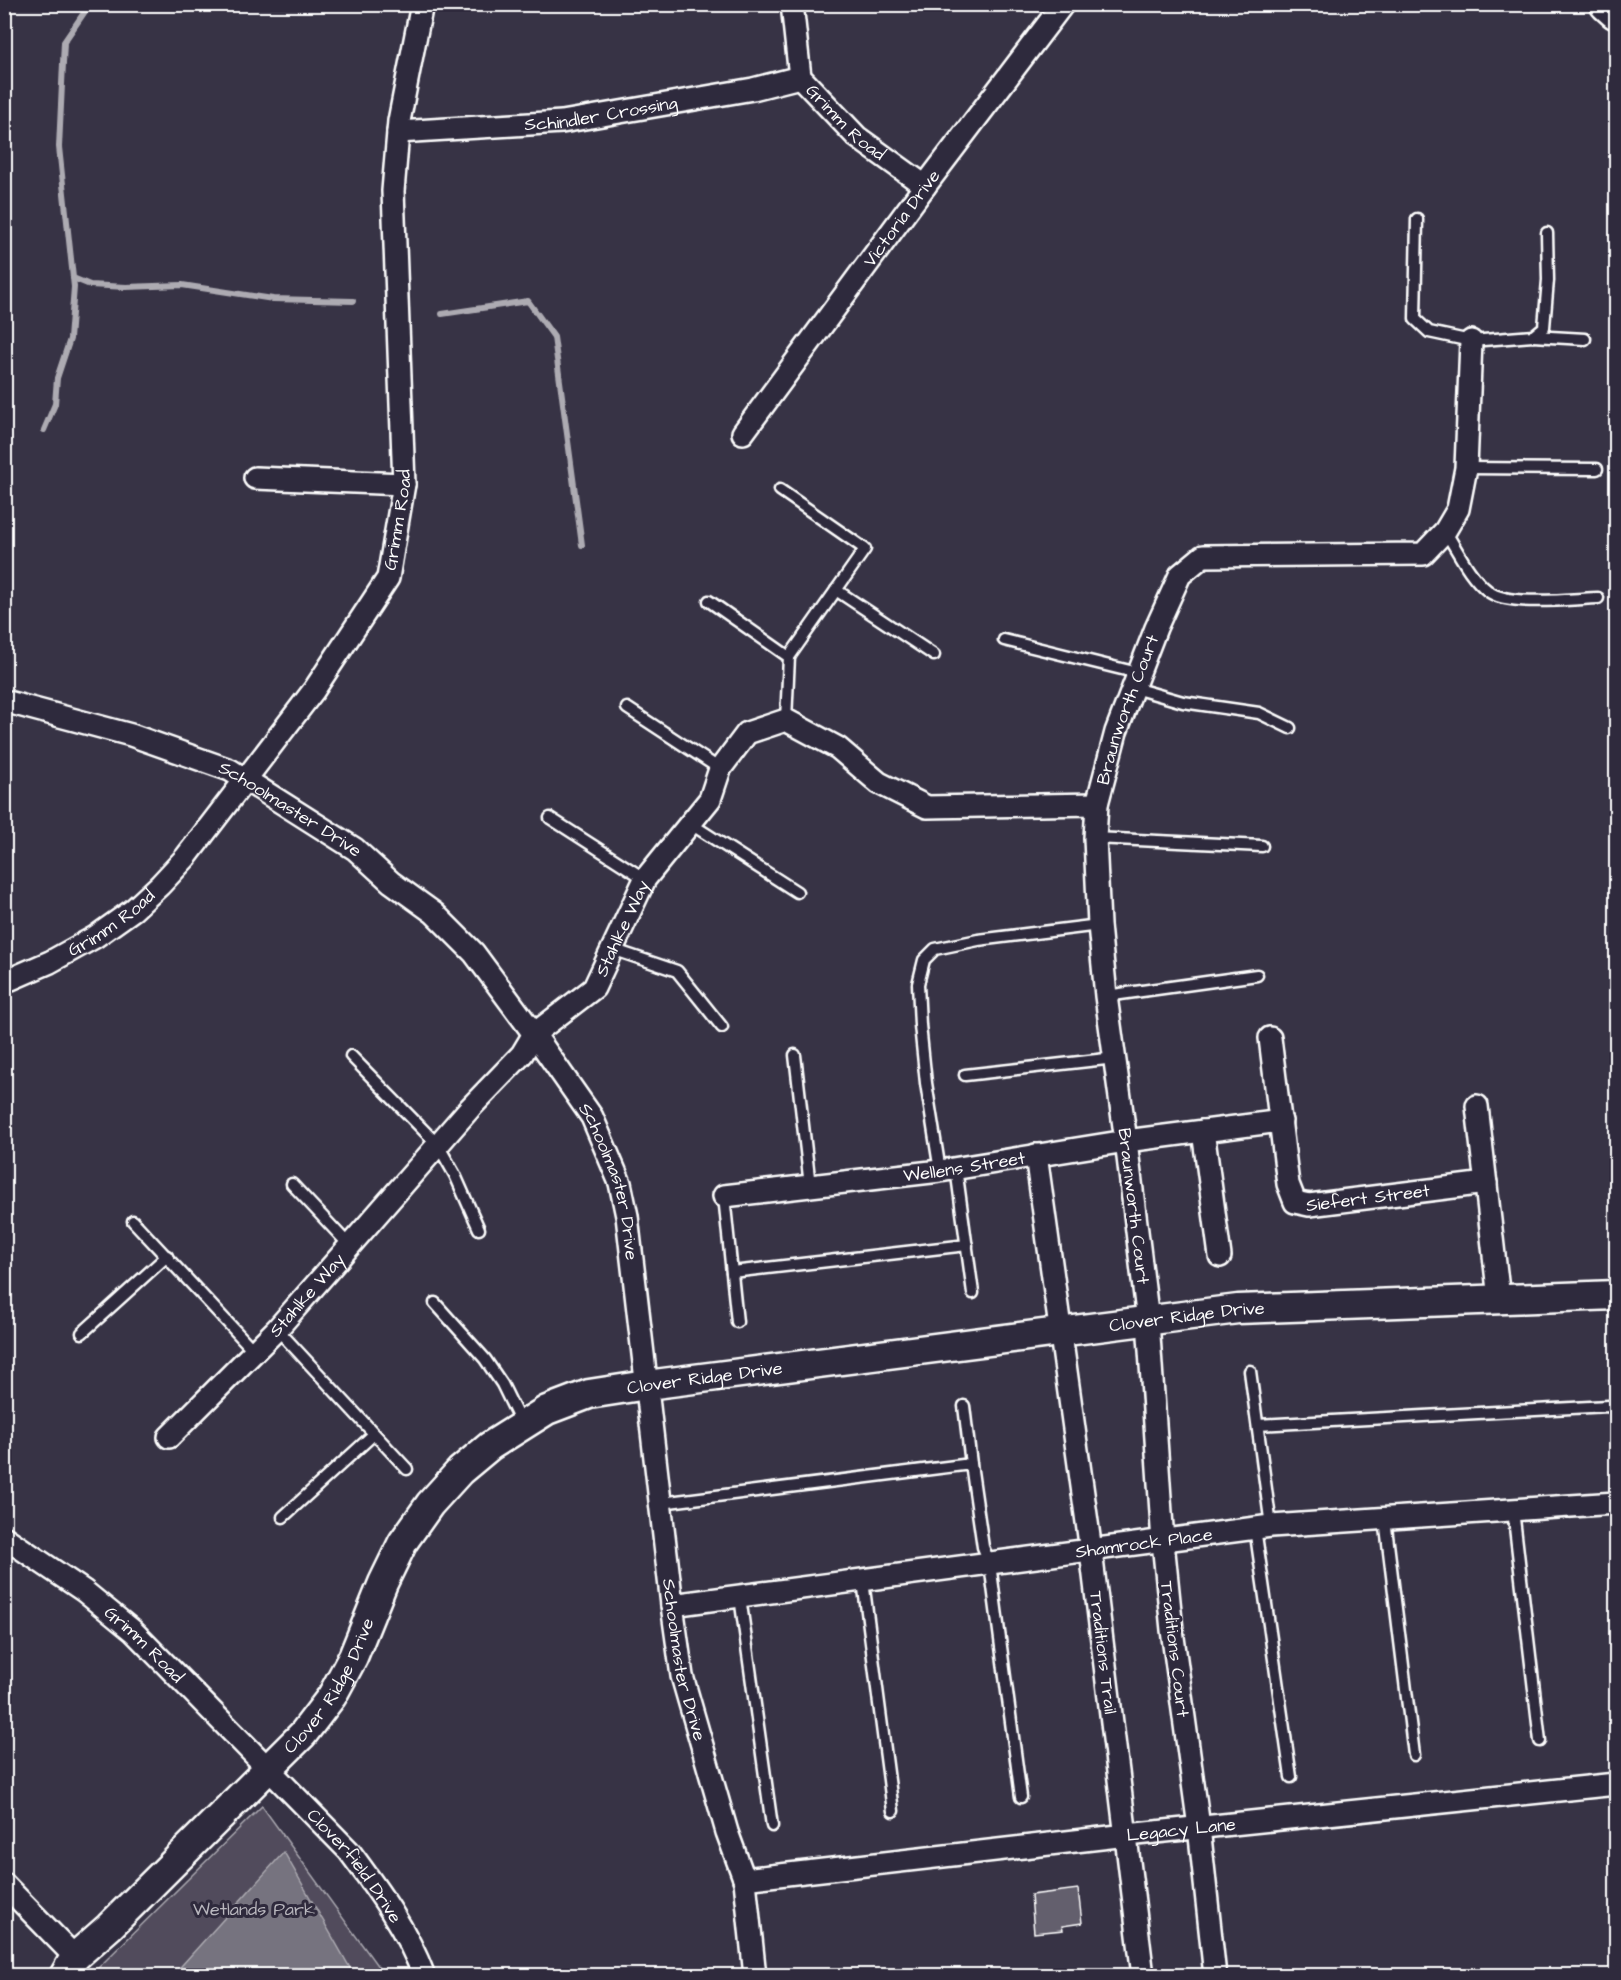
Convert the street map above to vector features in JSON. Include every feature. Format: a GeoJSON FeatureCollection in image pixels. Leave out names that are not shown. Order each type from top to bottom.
{"type":"FeatureCollection","features":[{"type":"Feature","properties":{"kind":"highway"},"geometry":{"type":"LineString","coordinates":[[1607,4],[1617,12]]}},
{"type":"Feature","properties":{"kind":"street","name":"Grimm Road"},"geometry":{"type":"LineString","coordinates":[[4,982],[50,962],[95,937],[133,910],[160,885],[186,857],[314,690],[388,578],[404,484],[393,191],[398,132],[422,4]]}},
{"type":"Feature","properties":{"kind":"street","name":"Grimm Road"},"geometry":{"type":"LineString","coordinates":[[792,4],[800,77],[857,137],[925,186]]}},
{"type":"Feature","properties":{"kind":"street","name":"Victoria Drive"},"geometry":{"type":"LineString","coordinates":[[743,433],[1063,4]]}},
{"type":"Feature","properties":{"kind":"street","name":"Schindler Crossing"},"geometry":{"type":"LineString","coordinates":[[398,132],[562,122],[753,89],[800,77]]}},
{"type":"Feature","properties":{"kind":"street","name":"Braunworth Court"},"geometry":{"type":"LineString","coordinates":[[1148,1321],[1099,925],[1095,838],[1096,804],[1116,732],[1180,575],[1203,556],[1423,554],[1445,531],[1458,509],[1466,468],[1471,340]]}},
{"type":"Feature","properties":{"kind":"street"},"geometry":{"type":"LineString","coordinates":[[255,478],[404,484]]}},
{"type":"Feature","properties":{"kind":"street","name":"Schoolmaster Drive"},"geometry":{"type":"LineString","coordinates":[[4,701],[131,735],[230,770],[355,849],[391,882],[434,913],[474,953],[592,1117],[620,1183],[627,1216],[682,1676],[727,1832],[744,1878],[755,1976]]}},
{"type":"Feature","properties":{"kind":"street"},"geometry":{"type":"LineString","coordinates":[[786,720],[838,748],[879,783],[927,807],[1096,804]]}},
{"type":"Feature","properties":{"kind":"street","name":"Stahlke Way"},"geometry":{"type":"LineString","coordinates":[[169,1437],[256,1353],[470,1108],[522,1054],[534,1035],[594,988],[645,879],[710,799],[720,769],[747,733],[786,720]]}},
{"type":"Feature","properties":{"kind":"street","name":"Siefert Street"},"geometry":{"type":"LineString","coordinates":[[1270,1038],[1288,1184],[1295,1202],[1309,1205],[1486,1184]]}},
{"type":"Feature","properties":{"kind":"street"},"geometry":{"type":"LineString","coordinates":[[1477,1106],[1499,1299]]}},
{"type":"Feature","properties":{"kind":"street"},"geometry":{"type":"LineString","coordinates":[[1220,1256],[1203,1131],[1281,1121]]}},
{"type":"Feature","properties":{"kind":"street","name":"Wellens Street"},"geometry":{"type":"LineString","coordinates":[[724,1196],[948,1170],[1203,1131]]}},
{"type":"Feature","properties":{"kind":"street"},"geometry":{"type":"LineString","coordinates":[[1036,1155],[1059,1332]]}},
{"type":"Feature","properties":{"kind":"street","name":"Clover Ridge Drive"},"geometry":{"type":"LineString","coordinates":[[70,1966],[303,1734],[332,1696],[353,1657],[383,1582],[403,1542],[430,1504],[460,1471],[490,1446],[547,1410],[589,1394],[647,1385],[1238,1309],[1617,1295]]}},
{"type":"Feature","properties":{"kind":"street","name":"Traditions Court"},"geometry":{"type":"LineString","coordinates":[[1148,1321],[1163,1542],[1172,1630],[1199,1829],[1215,1976]]}},
{"type":"Feature","properties":{"kind":"street","name":"Traditions Trail"},"geometry":{"type":"LineString","coordinates":[[1059,1332],[1090,1551],[1143,1976]]}},
{"type":"Feature","properties":{"kind":"street","name":"Shamrock Place"},"geometry":{"type":"LineString","coordinates":[[672,1605],[1263,1527],[1617,1503]]}},
{"type":"Feature","properties":{"kind":"street","name":"Grimm Road"},"geometry":{"type":"LineString","coordinates":[[4,1537],[84,1591],[134,1631],[267,1770]]}},
{"type":"Feature","properties":{"kind":"street","name":"Cloverfield Drive"},"geometry":{"type":"LineString","coordinates":[[267,1770],[349,1851],[376,1887],[399,1924],[424,1976]]}},
{"type":"Feature","properties":{"kind":"street","name":"Legacy Lane"},"geometry":{"type":"LineString","coordinates":[[744,1878],[1126,1835],[1617,1784]]}},
{"type":"Feature","properties":{"kind":"street"},"geometry":{"type":"LineString","coordinates":[[4,1884],[70,1966]]}},
{"type":"Feature","properties":{"kind":"lane"},"geometry":{"type":"LineString","coordinates":[[1417,219],[1415,319],[1429,332],[1471,340],[1533,336],[1585,339]]}},
{"type":"Feature","properties":{"kind":"lane"},"geometry":{"type":"LineString","coordinates":[[1533,336],[1544,327],[1548,280],[1547,233]]}},
{"type":"Feature","properties":{"kind":"lane"},"geometry":{"type":"LineString","coordinates":[[1466,468],[1596,469]]}},
{"type":"Feature","properties":{"kind":"lane"},"geometry":{"type":"LineString","coordinates":[[780,490],[865,549],[789,657],[786,720]]}},
{"type":"Feature","properties":{"kind":"lane"},"geometry":{"type":"LineString","coordinates":[[1445,531],[1468,568],[1489,593],[1513,601],[1598,598]]}},
{"type":"Feature","properties":{"kind":"lane"},"geometry":{"type":"LineString","coordinates":[[836,591],[934,655]]}},
{"type":"Feature","properties":{"kind":"lane"},"geometry":{"type":"LineString","coordinates":[[709,601],[789,657]]}},
{"type":"Feature","properties":{"kind":"lane"},"geometry":{"type":"LineString","coordinates":[[1004,640],[1136,681],[1183,702],[1259,713],[1290,728]]}},
{"type":"Feature","properties":{"kind":"lane"},"geometry":{"type":"LineString","coordinates":[[627,708],[720,769]]}},
{"type":"Feature","properties":{"kind":"lane"},"geometry":{"type":"LineString","coordinates":[[550,818],[645,879]]}},
{"type":"Feature","properties":{"kind":"lane"},"geometry":{"type":"LineString","coordinates":[[691,824],[797,892]]}},
{"type":"Feature","properties":{"kind":"lane"},"geometry":{"type":"LineString","coordinates":[[1095,838],[1263,846]]}},
{"type":"Feature","properties":{"kind":"lane"},"geometry":{"type":"LineString","coordinates":[[973,1293],[967,1245],[926,1083],[918,984],[924,960],[935,949],[978,940],[1099,925]]}},
{"type":"Feature","properties":{"kind":"lane"},"geometry":{"type":"LineString","coordinates":[[612,949],[677,971],[722,1027]]}},
{"type":"Feature","properties":{"kind":"lane"},"geometry":{"type":"LineString","coordinates":[[1106,996],[1257,975]]}},
{"type":"Feature","properties":{"kind":"lane"},"geometry":{"type":"LineString","coordinates":[[795,1055],[810,1185]]}},
{"type":"Feature","properties":{"kind":"lane"},"geometry":{"type":"LineString","coordinates":[[351,1056],[438,1145],[480,1229]]}},
{"type":"Feature","properties":{"kind":"lane"},"geometry":{"type":"LineString","coordinates":[[965,1075],[1115,1058]]}},
{"type":"Feature","properties":{"kind":"lane"},"geometry":{"type":"LineString","coordinates":[[292,1184],[350,1246]]}},
{"type":"Feature","properties":{"kind":"lane"},"geometry":{"type":"LineString","coordinates":[[724,1196],[737,1322]]}},
{"type":"Feature","properties":{"kind":"lane"},"geometry":{"type":"LineString","coordinates":[[133,1221],[256,1353]]}},
{"type":"Feature","properties":{"kind":"lane"},"geometry":{"type":"LineString","coordinates":[[732,1272],[967,1245]]}},
{"type":"Feature","properties":{"kind":"lane"},"geometry":{"type":"LineString","coordinates":[[82,1333],[167,1256]]}},
{"type":"Feature","properties":{"kind":"lane"},"geometry":{"type":"LineString","coordinates":[[435,1303],[485,1359],[502,1384],[522,1425]]}},
{"type":"Feature","properties":{"kind":"lane"},"geometry":{"type":"LineString","coordinates":[[277,1329],[407,1469]]}},
{"type":"Feature","properties":{"kind":"lane"},"geometry":{"type":"LineString","coordinates":[[1250,1371],[1258,1425],[1263,1527],[1290,1777]]}},
{"type":"Feature","properties":{"kind":"lane"},"geometry":{"type":"LineString","coordinates":[[964,1406],[983,1547],[990,1564],[1021,1797]]}},
{"type":"Feature","properties":{"kind":"lane"},"geometry":{"type":"LineString","coordinates":[[1258,1425],[1608,1406],[1617,1409]]}},
{"type":"Feature","properties":{"kind":"lane"},"geometry":{"type":"LineString","coordinates":[[283,1517],[374,1434]]}},
{"type":"Feature","properties":{"kind":"lane"},"geometry":{"type":"LineString","coordinates":[[661,1503],[971,1464]]}},
{"type":"Feature","properties":{"kind":"lane"},"geometry":{"type":"LineString","coordinates":[[1513,1510],[1540,1741]]}},
{"type":"Feature","properties":{"kind":"lane"},"geometry":{"type":"LineString","coordinates":[[1385,1519],[1414,1755]]}},
{"type":"Feature","properties":{"kind":"lane"},"geometry":{"type":"LineString","coordinates":[[863,1581],[893,1811]]}},
{"type":"Feature","properties":{"kind":"lane"},"geometry":{"type":"LineString","coordinates":[[740,1597],[772,1826]]}},
{"type":"Feature","properties":{"kind":"green space","name":"Wetlands Park"},"geometry":{"type":"Polygon","coordinates":[[[262,1806],[384,1975],[90,1976],[262,1806]]]}},
{"type":"Feature","properties":{"kind":"shaded area"},"geometry":{"type":"Polygon","coordinates":[[[284,1852],[354,1975],[173,1975],[284,1852]]]}},
{"type":"Feature","properties":{"kind":"building"},"geometry":{"type":"Polygon","coordinates":[[[1078,1889],[1082,1923],[1062,1926],[1063,1930],[1034,1933],[1031,1895],[1078,1889]]]}},
{"type":"Feature","properties":{"kind":"waterway"},"geometry":{"type":"LineString","coordinates":[[44,430],[55,404],[57,378],[70,339],[74,287],[59,147],[64,42],[90,4]]}},
{"type":"Feature","properties":{"kind":"waterway"},"geometry":{"type":"LineString","coordinates":[[73,278],[90,285],[126,287],[182,285],[273,299],[353,301]]}},
{"type":"Feature","properties":{"kind":"waterway"},"geometry":{"type":"LineString","coordinates":[[442,314],[528,301],[554,337],[582,545]]}}]}
